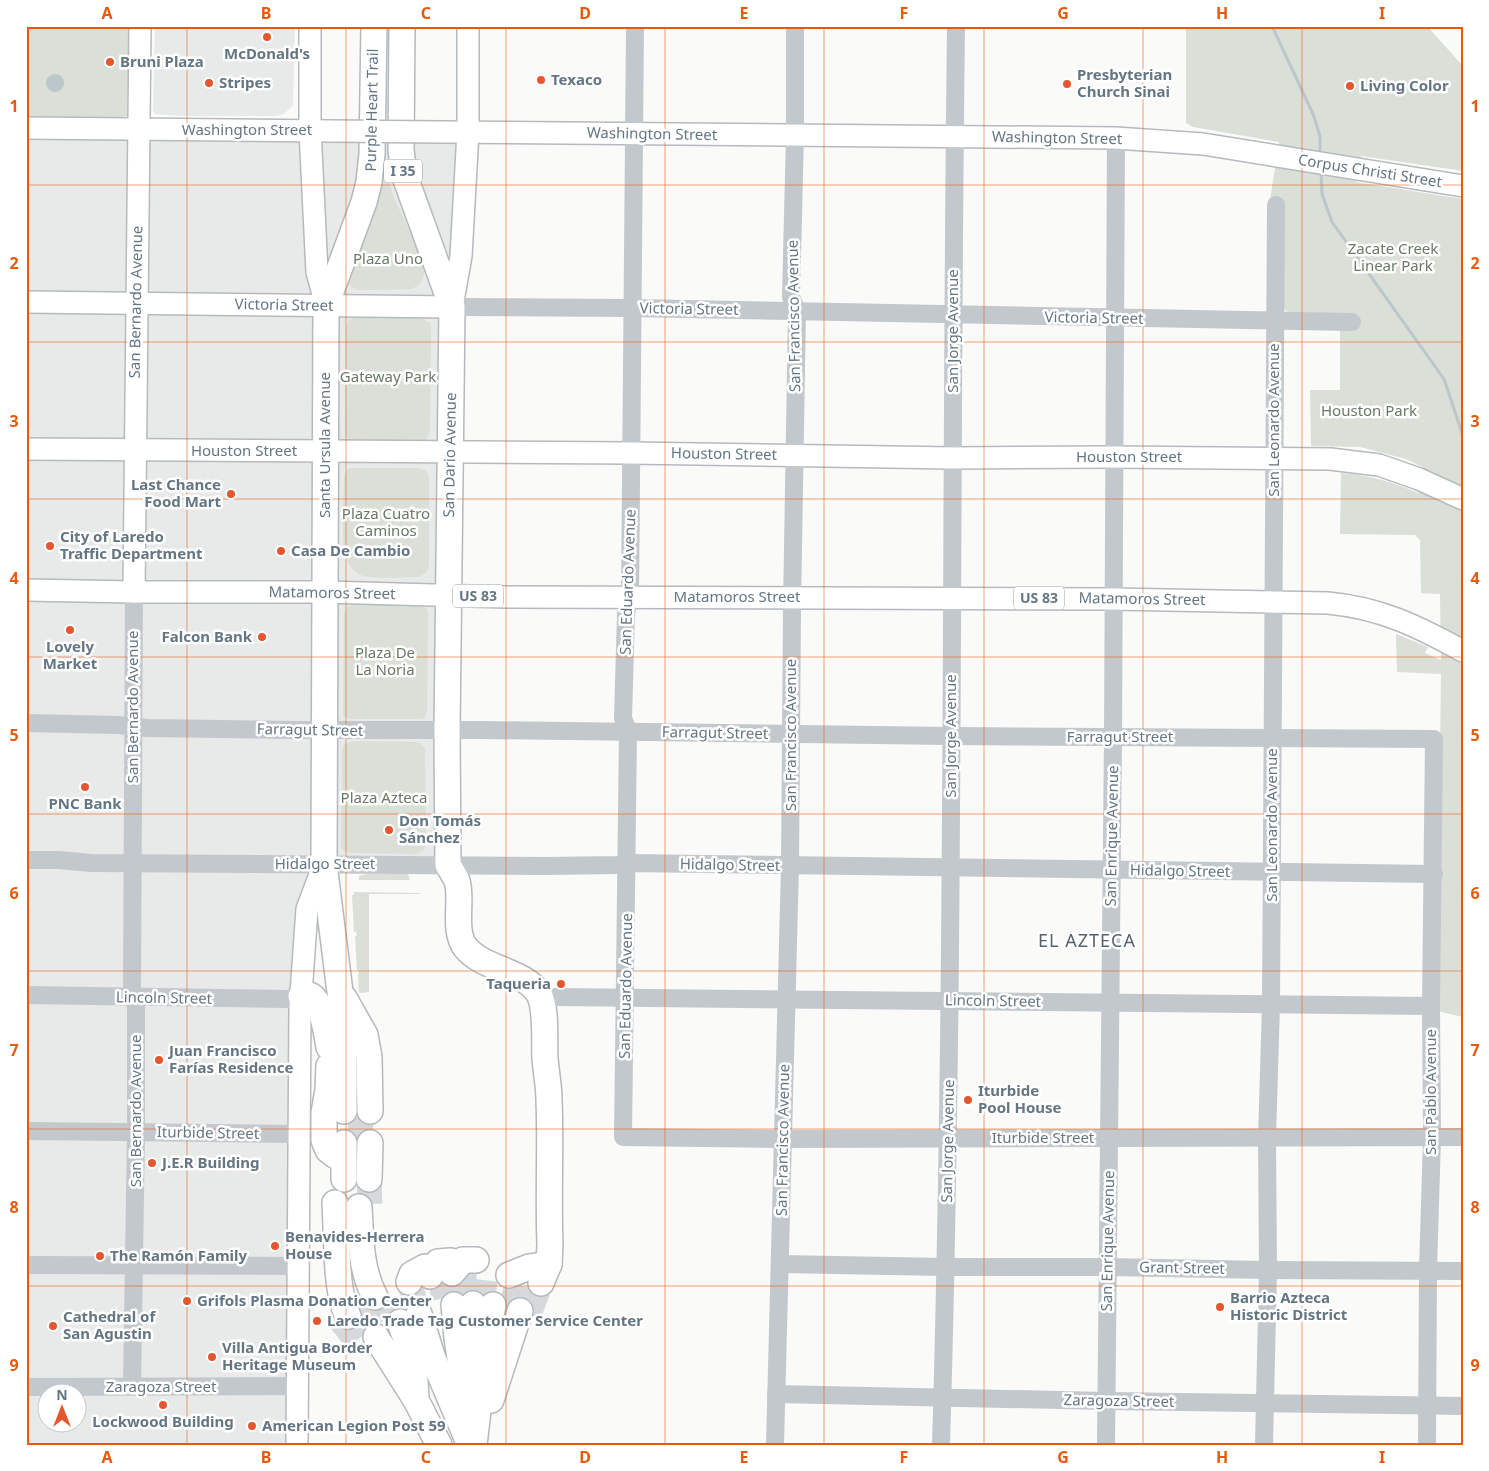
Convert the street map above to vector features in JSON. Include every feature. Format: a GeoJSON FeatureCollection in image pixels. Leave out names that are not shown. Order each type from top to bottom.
{"type":"FeatureCollection","features":[{"type":"Feature","properties":{"kind":"highway","name":"Purple Heart Trail"},"geometry":{"type":"LineString","coordinates":[[326,305],[370,182],[374,26]]}},
{"type":"Feature","properties":{"kind":"highway","name":"Purple Heart Trail"},"geometry":{"type":"LineString","coordinates":[[402,26],[401,150],[404,174],[452,307]]}},
{"type":"Feature","properties":{"kind":"highway","name":"Santa Ursula Avenue"},"geometry":{"type":"LineString","coordinates":[[326,305],[324,864],[353,1111]]}},
{"type":"Feature","properties":{"kind":"highway","name":"San Dario Avenue"},"geometry":{"type":"LineString","coordinates":[[452,307],[447,731],[453,873],[459,929],[466,948],[476,956],[521,979],[533,987],[539,995],[543,1008],[545,1064],[549,1098],[550,1244],[461,1277]]}},
{"type":"Feature","properties":{"kind":"highway"},"geometry":{"type":"LineString","coordinates":[[340,992],[329,1047],[324,1140],[328,1150],[351,1160]]}},
{"type":"Feature","properties":{"kind":"highway"},"geometry":{"type":"LineString","coordinates":[[301,996],[309,995],[318,1004],[325,1024],[329,1047]]}},
{"type":"Feature","properties":{"kind":"highway"},"geometry":{"type":"LineString","coordinates":[[352,1206],[344,1259],[350,1294],[461,1277]]}},
{"type":"Feature","properties":{"kind":"highway"},"geometry":{"type":"LineString","coordinates":[[352,1206],[370,1243],[372,1258],[379,1277],[461,1277]]}},
{"type":"Feature","properties":{"kind":"highway"},"geometry":{"type":"LineString","coordinates":[[352,1206],[339,1270],[343,1308],[461,1277]]}},
{"type":"Feature","properties":{"kind":"highway"},"geometry":{"type":"LineString","coordinates":[[439,1445],[416,1400],[408,1364],[452,1316]]}},
{"type":"Feature","properties":{"kind":"highway"},"geometry":{"type":"LineString","coordinates":[[416,1400],[386,1378],[452,1316]]}},
{"type":"Feature","properties":{"kind":"highway"},"geometry":{"type":"LineString","coordinates":[[452,1316],[474,1445]]}},
{"type":"Feature","properties":{"kind":"highway"},"geometry":{"type":"LineString","coordinates":[[452,1316],[486,1341],[474,1445]]}},
{"type":"Feature","properties":{"kind":"highway"},"geometry":{"type":"LineString","coordinates":[[452,1316],[474,1445]]}},
{"type":"Feature","properties":{"kind":"highway"},"geometry":{"type":"LineString","coordinates":[[452,1316],[432,1356],[474,1445]]}},
{"type":"Feature","properties":{"kind":"main road","name":"San Bernardo Avenue"},"geometry":{"type":"LineString","coordinates":[[134,592],[140,26]]}},
{"type":"Feature","properties":{"kind":"main road","name":"Santa Ursula Avenue"},"geometry":{"type":"LineString","coordinates":[[310,26],[310,130],[317,272],[326,305]]}},
{"type":"Feature","properties":{"kind":"main road","name":"San Dario Avenue"},"geometry":{"type":"LineString","coordinates":[[452,307],[461,256],[468,132],[468,26]]}},
{"type":"Feature","properties":{"kind":"main road","name":"Washington Street"},"geometry":{"type":"LineString","coordinates":[[26,128],[1116,138],[1203,144],[1277,155]]}},
{"type":"Feature","properties":{"kind":"main road","name":"Corpus Christi Street"},"geometry":{"type":"LineString","coordinates":[[1277,155],[1463,186]]}},
{"type":"Feature","properties":{"kind":"main road","name":"Victoria Street"},"geometry":{"type":"LineString","coordinates":[[26,302],[452,307]]}},
{"type":"Feature","properties":{"kind":"main road","name":"Houston Street"},"geometry":{"type":"LineString","coordinates":[[26,449],[631,453],[953,458],[1330,459],[1378,465],[1419,479],[1463,499]]}},
{"type":"Feature","properties":{"kind":"main road","name":"Matamoros Street"},"geometry":{"type":"LineString","coordinates":[[26,590],[325,592],[448,596],[1114,599],[1328,603],[1365,608],[1404,621],[1463,651]]}},
{"type":"Feature","properties":{"kind":"main road","name":"Santa Ursula Avenue"},"geometry":{"type":"LineString","coordinates":[[296,1445],[301,996],[307,909],[324,864]]}},
{"type":"Feature","properties":{"kind":"street","name":"San Eduardo Avenue"},"geometry":{"type":"LineString","coordinates":[[624,1137],[628,732],[624,718],[624,708],[626,614],[630,597],[635,26]]}},
{"type":"Feature","properties":{"kind":"street","name":"San Francisco Avenue"},"geometry":{"type":"LineString","coordinates":[[775,1445],[790,866],[797,311],[791,297],[795,135],[795,26]]}},
{"type":"Feature","properties":{"kind":"street","name":"San Jorge Avenue"},"geometry":{"type":"LineString","coordinates":[[942,1445],[950,1000],[952,316],[956,26]]}},
{"type":"Feature","properties":{"kind":"street","name":"San Enrique Avenue"},"geometry":{"type":"LineString","coordinates":[[1106,1445],[1110,1138],[1116,138]]}},
{"type":"Feature","properties":{"kind":"street","name":"San Leonardo Avenue"},"geometry":{"type":"LineString","coordinates":[[1264,1445],[1268,1270],[1267,1138],[1270,1004],[1276,205]]}},
{"type":"Feature","properties":{"kind":"street","name":"Victoria Street"},"geometry":{"type":"LineString","coordinates":[[452,307],[632,308],[952,316],[1352,322]]}},
{"type":"Feature","properties":{"kind":"street","name":"San Bernardo Avenue"},"geometry":{"type":"LineString","coordinates":[[132,1387],[136,1132],[136,1006],[133,997],[132,863],[134,592]]}},
{"type":"Feature","properties":{"kind":"street","name":"Farragut Street"},"geometry":{"type":"LineString","coordinates":[[26,723],[118,725],[147,728],[1434,739]]}},
{"type":"Feature","properties":{"kind":"street","name":"San Pablo Avenue"},"geometry":{"type":"LineString","coordinates":[[1427,1445],[1428,1270],[1432,1138],[1431,1006],[1434,874],[1434,739]]}},
{"type":"Feature","properties":{"kind":"street","name":"Hidalgo Street"},"geometry":{"type":"LineString","coordinates":[[26,860],[132,863],[324,864],[453,873],[627,863],[1434,874]]}},
{"type":"Feature","properties":{"kind":"street","name":"Lincoln Street"},"geometry":{"type":"LineString","coordinates":[[26,995],[290,999],[301,996]]}},
{"type":"Feature","properties":{"kind":"street","name":"Lincoln Street"},"geometry":{"type":"LineString","coordinates":[[555,997],[1431,1006]]}},
{"type":"Feature","properties":{"kind":"street","name":"Iturbide Street"},"geometry":{"type":"LineString","coordinates":[[26,1131],[299,1134]]}},
{"type":"Feature","properties":{"kind":"street","name":"Iturbide Street"},"geometry":{"type":"LineString","coordinates":[[624,1137],[783,1139],[1463,1138]]}},
{"type":"Feature","properties":{"kind":"street","name":"Grant Street"},"geometry":{"type":"LineString","coordinates":[[780,1264],[1268,1270],[1463,1270]]}},
{"type":"Feature","properties":{"kind":"street"},"geometry":{"type":"LineString","coordinates":[[26,1265],[297,1266]]}},
{"type":"Feature","properties":{"kind":"street","name":"Zaragoza Street"},"geometry":{"type":"LineString","coordinates":[[26,1387],[297,1386]]}},
{"type":"Feature","properties":{"kind":"street","name":"Zaragoza Street"},"geometry":{"type":"LineString","coordinates":[[776,1394],[1463,1406]]}},
{"type":"Feature","properties":{"kind":"shaded area"},"geometry":{"type":"Polygon","coordinates":[[[155,26],[295,26],[293,105],[284,114],[276,116],[184,116],[155,114],[153,110],[155,26]]]}},
{"type":"Feature","properties":{"kind":"shaded area"},"geometry":{"type":"Polygon","coordinates":[[[55,74],[61,77],[64,83],[61,89],[55,92],[49,89],[46,83],[49,77],[55,74]]]}},
{"type":"Feature","properties":{"kind":"shaded area"},"geometry":{"type":"Polygon","coordinates":[[[26,128],[468,132],[448,865],[324,864],[307,909],[297,1445],[26,1445],[26,128]]]}},
{"type":"Feature","properties":{"kind":"green space","name":"Bruni Plaza"},"geometry":{"type":"Polygon","coordinates":[[[26,26],[129,26],[127,116],[121,118],[26,117],[26,26]]]}},
{"type":"Feature","properties":{"kind":"green space","name":"Zacate Creek Linear Park"},"geometry":{"type":"Polygon","coordinates":[[[1186,26],[1427,26],[1463,66],[1463,171],[1361,156],[1356,182],[1463,199],[1463,1017],[1437,1011],[1441,674],[1397,672],[1396,634],[1428,647],[1425,653],[1441,660],[1440,594],[1421,593],[1420,540],[1415,535],[1340,534],[1341,473],[1381,480],[1418,493],[1422,467],[1406,459],[1360,447],[1311,446],[1310,390],[1340,390],[1340,329],[1284,309],[1270,200],[1279,142],[1193,127],[1186,123],[1186,26]]]}},
{"type":"Feature","properties":{"kind":"green space","name":"Plaza Uno"},"geometry":{"type":"Polygon","coordinates":[[[386,171],[394,198],[416,245],[423,265],[424,275],[420,284],[412,289],[357,290],[350,286],[348,281],[386,171]]]}},
{"type":"Feature","properties":{"kind":"green space","name":"Gateway Park"},"geometry":{"type":"Polygon","coordinates":[[[356,317],[420,318],[430,323],[430,431],[426,440],[351,441],[345,436],[346,326],[349,320],[356,317]]]}},
{"type":"Feature","properties":{"kind":"green space","name":"Plaza Cuatro Caminos"},"geometry":{"type":"Polygon","coordinates":[[[350,468],[419,468],[426,471],[429,477],[429,566],[426,573],[419,577],[370,577],[355,572],[351,567],[344,550],[343,530],[344,477],[350,468]]]}},
{"type":"Feature","properties":{"kind":"green space","name":"Plaza De La Noria"},"geometry":{"type":"Polygon","coordinates":[[[356,603],[421,605],[427,609],[427,711],[425,718],[352,719],[345,717],[343,714],[344,613],[347,607],[356,603]]]}},
{"type":"Feature","properties":{"kind":"green space","name":"Plaza Azteca"},"geometry":{"type":"Polygon","coordinates":[[[353,741],[416,742],[425,748],[426,845],[423,851],[416,854],[351,853],[341,848],[342,750],[345,744],[353,741]]]}},
{"type":"Feature","properties":{"kind":"green space"},"geometry":{"type":"Polygon","coordinates":[[[367,874],[408,874],[410,880],[359,880],[359,876],[367,874]]]}},
{"type":"Feature","properties":{"kind":"green space"},"geometry":{"type":"Polygon","coordinates":[[[354,892],[420,893],[369,894],[369,992],[359,993],[359,971],[357,970],[355,936],[357,936],[356,932],[354,932],[352,895],[354,895],[354,892]]]}},
{"type":"Feature","properties":{"kind":"waterway"},"geometry":{"type":"LineString","coordinates":[[1272,26],[1313,114],[1320,136],[1320,156]]}},
{"type":"Feature","properties":{"kind":"waterway"},"geometry":{"type":"LineString","coordinates":[[1321,172],[1322,194],[1332,222],[1444,379],[1463,436]]}},
{"type":"Feature","properties":{"kind":"tunnel"},"geometry":{"type":"LineString","coordinates":[[360,1143],[361,1111]]}},
{"type":"Feature","properties":{"kind":"tunnel"},"geometry":{"type":"LineString","coordinates":[[369,1179],[370,1207]]}},
{"type":"Feature","properties":{"kind":"tunnel"},"geometry":{"type":"LineString","coordinates":[[464,1272],[464,1305]]}},
{"type":"Feature","properties":{"kind":"tunnel"},"geometry":{"type":"LineString","coordinates":[[482,1305],[486,1272]]}},
{"type":"Feature","properties":{"kind":"tunnel"},"geometry":{"type":"LineString","coordinates":[[440,1274],[445,1307]]}},
{"type":"Feature","properties":{"kind":"tunnel"},"geometry":{"type":"LineString","coordinates":[[511,1309],[519,1277]]}},
{"type":"Feature","properties":{"kind":"tunnel"},"geometry":{"type":"LineString","coordinates":[[409,1282],[419,1314]]}},
{"type":"Feature","properties":{"kind":"tunnel"},"geometry":{"type":"LineString","coordinates":[[529,1314],[541,1283]]}},
{"type":"Feature","properties":{"kind":"tunnel"},"geometry":{"type":"LineString","coordinates":[[375,1297],[391,1327]]}},
{"type":"Feature","properties":{"kind":"tunnel"},"geometry":{"type":"LineString","coordinates":[[357,1309],[376,1337]]}},
{"type":"Feature","properties":{"kind":"tunnel"},"geometry":{"type":"LineString","coordinates":[[341,1321],[363,1349]]}},
{"type":"Feature","properties":{"kind":"place","name":"McDonald's"},"geometry":{"type":"Point","coordinates":[267,37]}},
{"type":"Feature","properties":{"kind":"place","name":"Bruni Plaza"},"geometry":{"type":"Point","coordinates":[110,62]}},
{"type":"Feature","properties":{"kind":"place","name":"Texaco"},"geometry":{"type":"Point","coordinates":[541,80]}},
{"type":"Feature","properties":{"kind":"place","name":"Stripes"},"geometry":{"type":"Point","coordinates":[209,83]}},
{"type":"Feature","properties":{"kind":"place","name":"Presbyterian Church Sinai"},"geometry":{"type":"Point","coordinates":[1067,84]}},
{"type":"Feature","properties":{"kind":"place","name":"Living Color"},"geometry":{"type":"Point","coordinates":[1350,86]}},
{"type":"Feature","properties":{"kind":"place","name":"Last Chance Food Mart"},"geometry":{"type":"Point","coordinates":[231,494]}},
{"type":"Feature","properties":{"kind":"place","name":"City of Laredo Traffic Department"},"geometry":{"type":"Point","coordinates":[50,546]}},
{"type":"Feature","properties":{"kind":"place","name":"Casa De Cambio"},"geometry":{"type":"Point","coordinates":[281,551]}},
{"type":"Feature","properties":{"kind":"place","name":"Lovely Market"},"geometry":{"type":"Point","coordinates":[70,630]}},
{"type":"Feature","properties":{"kind":"place","name":"Falcon Bank"},"geometry":{"type":"Point","coordinates":[262,637]}},
{"type":"Feature","properties":{"kind":"place","name":"PNC Bank"},"geometry":{"type":"Point","coordinates":[85,787]}},
{"type":"Feature","properties":{"kind":"place","name":"Don Tomás Sánchez"},"geometry":{"type":"Point","coordinates":[389,830]}},
{"type":"Feature","properties":{"kind":"place","name":"Taqueria"},"geometry":{"type":"Point","coordinates":[561,984]}},
{"type":"Feature","properties":{"kind":"place","name":"Juan Francisco Farías Residence"},"geometry":{"type":"Point","coordinates":[159,1060]}},
{"type":"Feature","properties":{"kind":"place","name":"Iturbide Pool House"},"geometry":{"type":"Point","coordinates":[968,1100]}},
{"type":"Feature","properties":{"kind":"place","name":"J.E.R Building"},"geometry":{"type":"Point","coordinates":[152,1163]}},
{"type":"Feature","properties":{"kind":"place","name":"Benavides-Herrera House"},"geometry":{"type":"Point","coordinates":[275,1246]}},
{"type":"Feature","properties":{"kind":"place","name":"The Ramón Family"},"geometry":{"type":"Point","coordinates":[100,1256]}},
{"type":"Feature","properties":{"kind":"place","name":"Grifols Plasma Donation Center"},"geometry":{"type":"Point","coordinates":[187,1301]}},
{"type":"Feature","properties":{"kind":"place","name":"Barrio Azteca Historic District"},"geometry":{"type":"Point","coordinates":[1220,1307]}},
{"type":"Feature","properties":{"kind":"place","name":"Laredo Trade Tag Customer Service Center"},"geometry":{"type":"Point","coordinates":[317,1321]}},
{"type":"Feature","properties":{"kind":"place","name":"Cathedral of San Agustin"},"geometry":{"type":"Point","coordinates":[53,1326]}},
{"type":"Feature","properties":{"kind":"place","name":"Villa Antigua Border Heritage Museum"},"geometry":{"type":"Point","coordinates":[212,1357]}},
{"type":"Feature","properties":{"kind":"place","name":"Lockwood Building"},"geometry":{"type":"Point","coordinates":[163,1405]}},
{"type":"Feature","properties":{"kind":"place","name":"American Legion Post 59"},"geometry":{"type":"Point","coordinates":[252,1426]}},
{"type":"Feature","properties":{"kind":"district","name":"EL AZTECA"},"geometry":{"type":"Point","coordinates":[1087,941]}},
{"type":"Feature","properties":{"kind":"park label","name":"Houston Park"},"geometry":{"type":"Point","coordinates":[1369,411]}}]}
